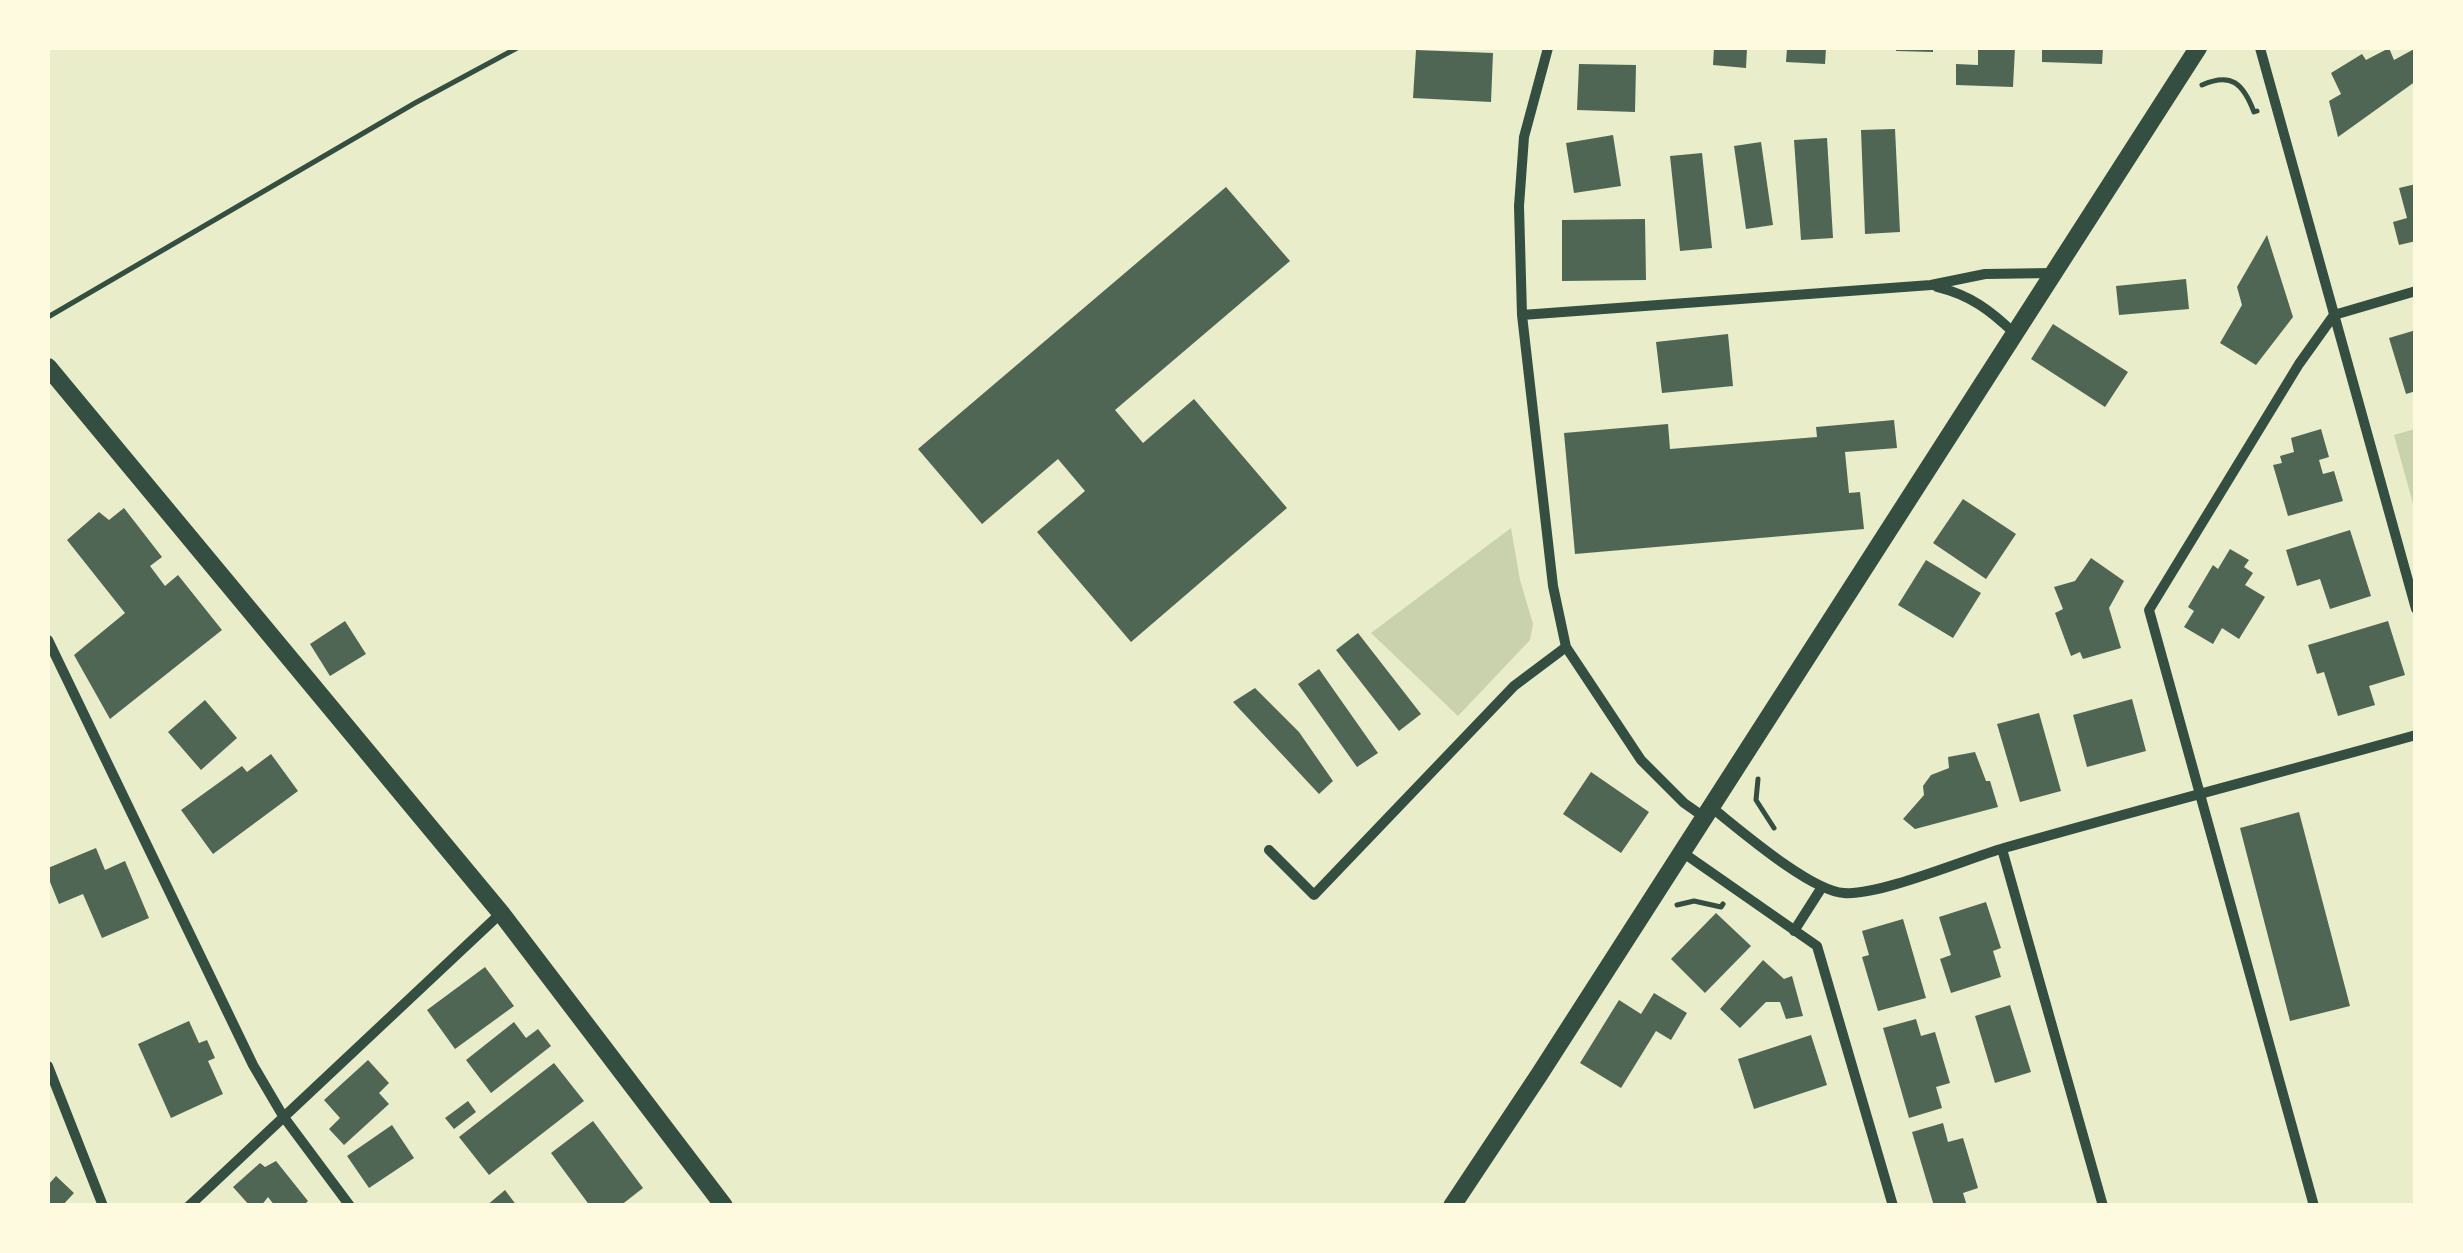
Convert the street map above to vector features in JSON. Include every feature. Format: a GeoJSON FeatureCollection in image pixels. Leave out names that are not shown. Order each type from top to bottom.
{"type":"FeatureCollection","features":[{"type":"Feature","properties":{"kind":"street"},"geometry":{"type":"LineString","coordinates":[[1548,48],[1524,137],[1519,206],[1522,315],[1554,586],[1566,648],[1641,760],[1684,802],[1707,812],[1822,887],[1842,893],[1867,891],[2002,849],[2416,734]]}},
{"type":"Feature","properties":{"kind":"street"},"geometry":{"type":"LineString","coordinates":[[1452,1206],[2198,48]]}},
{"type":"Feature","properties":{"kind":"street"},"geometry":{"type":"LineString","coordinates":[[2260,48],[2416,609]]}},
{"type":"Feature","properties":{"kind":"street"},"geometry":{"type":"LineString","coordinates":[[1522,315],[1931,285],[1985,274],[2053,273]]}},
{"type":"Feature","properties":{"kind":"street"},"geometry":{"type":"LineString","coordinates":[[1931,285],[1965,294],[2014,333]]}},
{"type":"Feature","properties":{"kind":"street"},"geometry":{"type":"LineString","coordinates":[[2314,1206],[2149,610],[2299,364],[2334,314],[2416,291]]}},
{"type":"Feature","properties":{"kind":"street"},"geometry":{"type":"LineString","coordinates":[[48,367],[502,913],[724,1206]]}},
{"type":"Feature","properties":{"kind":"street"},"geometry":{"type":"LineString","coordinates":[[48,640],[252,1065],[283,1116],[350,1206]]}},
{"type":"Feature","properties":{"kind":"street"},"geometry":{"type":"LineString","coordinates":[[1269,850],[1314,894],[1514,686],[1566,648]]}},
{"type":"Feature","properties":{"kind":"street"},"geometry":{"type":"LineString","coordinates":[[2002,849],[2103,1206]]}},
{"type":"Feature","properties":{"kind":"street"},"geometry":{"type":"LineString","coordinates":[[1682,852],[1817,946],[1892,1206]]}},
{"type":"Feature","properties":{"kind":"street"},"geometry":{"type":"LineString","coordinates":[[1794,930],[1822,887]]}},
{"type":"Feature","properties":{"kind":"street"},"geometry":{"type":"LineString","coordinates":[[190,1206],[502,913]]}},
{"type":"Feature","properties":{"kind":"street"},"geometry":{"type":"LineString","coordinates":[[48,1066],[103,1206]]}},
{"type":"Feature","properties":{"kind":"path"},"geometry":{"type":"LineString","coordinates":[[48,318],[517,48]]}},
{"type":"Feature","properties":{"kind":"path"},"geometry":{"type":"LineString","coordinates":[[2198,87],[2218,78],[2236,82],[2254,112],[2278,106]]}},
{"type":"Feature","properties":{"kind":"path"},"geometry":{"type":"LineString","coordinates":[[1759,772],[1756,800],[1774,828],[1762,846]]}},
{"type":"Feature","properties":{"kind":"path"},"geometry":{"type":"LineString","coordinates":[[1666,908],[1694,901],[1721,907],[1734,888]]}},
{"type":"Feature","properties":{"kind":"green space"},"geometry":{"type":"Polygon","coordinates":[[[2416,429],[2415,511],[2394,435],[2416,429]]]}},
{"type":"Feature","properties":{"kind":"green space"},"geometry":{"type":"Polygon","coordinates":[[[1511,528],[1533,624],[1530,640],[1458,716],[1371,633],[1511,528]]]}},
{"type":"Feature","properties":{"kind":"building"},"geometry":{"type":"Polygon","coordinates":[[[1714,48],[1747,48],[1746,68],[1713,65],[1714,48]]]}},
{"type":"Feature","properties":{"kind":"building"},"geometry":{"type":"Polygon","coordinates":[[[1787,48],[1826,48],[1825,64],[1786,62],[1787,48]]]}},
{"type":"Feature","properties":{"kind":"building"},"geometry":{"type":"Polygon","coordinates":[[[1933,48],[1933,52],[1896,51],[1933,48]]]}},
{"type":"Feature","properties":{"kind":"building"},"geometry":{"type":"Polygon","coordinates":[[[1978,48],[2015,48],[2013,87],[1956,85],[1956,64],[1978,65],[1978,48]]]}},
{"type":"Feature","properties":{"kind":"building"},"geometry":{"type":"Polygon","coordinates":[[[2042,48],[2103,48],[2102,64],[2042,62],[2042,48]]]}},
{"type":"Feature","properties":{"kind":"building"},"geometry":{"type":"Polygon","coordinates":[[[2389,48],[2394,60],[2416,48],[2416,81],[2338,137],[2329,101],[2341,94],[2331,73],[2362,54],[2366,60],[2389,48]]]}},
{"type":"Feature","properties":{"kind":"building"},"geometry":{"type":"Polygon","coordinates":[[[1416,50],[1493,53],[1491,102],[1413,98],[1416,50]]]}},
{"type":"Feature","properties":{"kind":"building"},"geometry":{"type":"Polygon","coordinates":[[[1579,64],[1636,65],[1635,112],[1577,110],[1579,64]]]}},
{"type":"Feature","properties":{"kind":"building"},"geometry":{"type":"Polygon","coordinates":[[[1895,129],[1900,232],[1865,234],[1861,130],[1895,129]]]}},
{"type":"Feature","properties":{"kind":"building"},"geometry":{"type":"Polygon","coordinates":[[[1613,135],[1621,186],[1574,193],[1566,143],[1613,135]]]}},
{"type":"Feature","properties":{"kind":"building"},"geometry":{"type":"Polygon","coordinates":[[[1827,138],[1833,238],[1801,240],[1794,140],[1827,138]]]}},
{"type":"Feature","properties":{"kind":"building"},"geometry":{"type":"Polygon","coordinates":[[[1761,142],[1773,225],[1746,229],[1734,146],[1761,142]]]}},
{"type":"Feature","properties":{"kind":"building"},"geometry":{"type":"Polygon","coordinates":[[[1702,153],[1712,248],[1680,251],[1670,156],[1702,153]]]}},
{"type":"Feature","properties":{"kind":"building"},"geometry":{"type":"Polygon","coordinates":[[[2416,184],[2416,241],[2399,245],[2393,222],[2407,218],[2399,188],[2416,184]]]}},
{"type":"Feature","properties":{"kind":"building"},"geometry":{"type":"Polygon","coordinates":[[[1226,187],[1290,261],[1115,410],[1143,443],[1194,399],[1287,508],[1131,642],[1037,532],[1085,491],[1058,459],[982,524],[918,449],[1226,187]]]}},
{"type":"Feature","properties":{"kind":"building"},"geometry":{"type":"Polygon","coordinates":[[[1645,219],[1646,280],[1562,281],[1562,220],[1645,219]]]}},
{"type":"Feature","properties":{"kind":"building"},"geometry":{"type":"Polygon","coordinates":[[[2267,235],[2293,317],[2256,365],[2220,343],[2242,305],[2237,287],[2267,235]]]}},
{"type":"Feature","properties":{"kind":"building"},"geometry":{"type":"Polygon","coordinates":[[[2186,279],[2189,309],[2119,315],[2116,286],[2186,279]]]}},
{"type":"Feature","properties":{"kind":"building"},"geometry":{"type":"Polygon","coordinates":[[[2053,324],[2128,372],[2105,407],[2031,359],[2053,324]]]}},
{"type":"Feature","properties":{"kind":"building"},"geometry":{"type":"Polygon","coordinates":[[[2416,330],[2416,391],[2406,394],[2389,338],[2416,330]]]}},
{"type":"Feature","properties":{"kind":"building"},"geometry":{"type":"Polygon","coordinates":[[[1728,334],[1733,386],[1662,393],[1656,342],[1728,334]]]}},
{"type":"Feature","properties":{"kind":"building"},"geometry":{"type":"Polygon","coordinates":[[[1894,420],[1897,448],[1845,452],[1849,493],[1860,492],[1864,529],[1575,554],[1564,433],[1668,424],[1670,449],[1817,437],[1816,427],[1894,420]]]}},
{"type":"Feature","properties":{"kind":"building"},"geometry":{"type":"Polygon","coordinates":[[[2321,429],[2329,457],[2319,460],[2323,474],[2334,471],[2343,501],[2288,516],[2273,465],[2282,463],[2280,456],[2294,452],[2291,438],[2321,429]]]}},
{"type":"Feature","properties":{"kind":"building"},"geometry":{"type":"Polygon","coordinates":[[[1963,499],[2016,534],[1986,579],[1933,543],[1963,499]]]}},
{"type":"Feature","properties":{"kind":"building"},"geometry":{"type":"Polygon","coordinates":[[[124,508],[162,557],[150,566],[165,586],[178,575],[222,630],[110,719],[74,655],[125,613],[67,540],[99,512],[109,520],[124,508]]]}},
{"type":"Feature","properties":{"kind":"building"},"geometry":{"type":"Polygon","coordinates":[[[2350,530],[2371,596],[2330,609],[2320,579],[2297,586],[2286,550],[2350,530]]]}},
{"type":"Feature","properties":{"kind":"building"},"geometry":{"type":"Polygon","coordinates":[[[2230,549],[2249,560],[2244,567],[2253,573],[2245,585],[2265,597],[2239,639],[2222,628],[2213,644],[2184,627],[2194,611],[2188,607],[2213,565],[2218,569],[2230,549]]]}},
{"type":"Feature","properties":{"kind":"building"},"geometry":{"type":"Polygon","coordinates":[[[2091,558],[2124,581],[2109,608],[2121,648],[2083,659],[2080,652],[2071,656],[2055,613],[2063,609],[2054,587],[2075,581],[2091,558]]]}},
{"type":"Feature","properties":{"kind":"building"},"geometry":{"type":"Polygon","coordinates":[[[1926,560],[1981,593],[1953,638],[1898,605],[1926,560]]]}},
{"type":"Feature","properties":{"kind":"building"},"geometry":{"type":"Polygon","coordinates":[[[345,621],[366,654],[330,676],[310,644],[345,621]]]}},
{"type":"Feature","properties":{"kind":"building"},"geometry":{"type":"Polygon","coordinates":[[[2388,621],[2405,675],[2369,686],[2375,705],[2338,716],[2324,672],[2317,674],[2308,645],[2388,621]]]}},
{"type":"Feature","properties":{"kind":"building"},"geometry":{"type":"Polygon","coordinates":[[[1358,633],[1421,714],[1399,731],[1336,650],[1358,633]]]}},
{"type":"Feature","properties":{"kind":"building"},"geometry":{"type":"Polygon","coordinates":[[[1319,669],[1378,753],[1357,767],[1298,684],[1319,669]]]}},
{"type":"Feature","properties":{"kind":"building"},"geometry":{"type":"Polygon","coordinates":[[[1255,688],[1299,732],[1333,781],[1319,794],[1233,702],[1255,688]]]}},
{"type":"Feature","properties":{"kind":"building"},"geometry":{"type":"Polygon","coordinates":[[[2132,699],[2146,751],[2087,767],[2073,715],[2132,699]]]}},
{"type":"Feature","properties":{"kind":"building"},"geometry":{"type":"Polygon","coordinates":[[[205,700],[237,738],[201,770],[168,732],[205,700]]]}},
{"type":"Feature","properties":{"kind":"building"},"geometry":{"type":"Polygon","coordinates":[[[2039,713],[2061,791],[2020,802],[1997,724],[2039,713]]]}},
{"type":"Feature","properties":{"kind":"building"},"geometry":{"type":"Polygon","coordinates":[[[1975,752],[1998,807],[1915,829],[1903,819],[1924,795],[1923,786],[1931,775],[1949,768],[1948,757],[1975,752]]]}},
{"type":"Feature","properties":{"kind":"building"},"geometry":{"type":"Polygon","coordinates":[[[271,754],[298,791],[213,854],[181,810],[242,766],[247,772],[271,754]]]}},
{"type":"Feature","properties":{"kind":"building"},"geometry":{"type":"Polygon","coordinates":[[[1591,772],[1649,812],[1621,853],[1563,814],[1591,772]]]}},
{"type":"Feature","properties":{"kind":"building"},"geometry":{"type":"Polygon","coordinates":[[[2299,812],[2350,1006],[2290,1021],[2240,828],[2299,812]]]}},
{"type":"Feature","properties":{"kind":"building"},"geometry":{"type":"Polygon","coordinates":[[[96,848],[105,870],[125,861],[149,918],[102,938],[83,894],[59,904],[48,877],[48,868],[96,848]]]}},
{"type":"Feature","properties":{"kind":"building"},"geometry":{"type":"Polygon","coordinates":[[[1986,902],[2001,948],[1993,951],[2001,977],[1951,993],[1940,959],[1951,955],[1939,917],[1986,902]]]}},
{"type":"Feature","properties":{"kind":"building"},"geometry":{"type":"Polygon","coordinates":[[[1716,913],[1751,946],[1705,993],[1671,959],[1716,913]]]}},
{"type":"Feature","properties":{"kind":"building"},"geometry":{"type":"Polygon","coordinates":[[[1903,919],[1926,998],[1878,1011],[1862,957],[1869,955],[1862,931],[1903,919]]]}},
{"type":"Feature","properties":{"kind":"building"},"geometry":{"type":"Polygon","coordinates":[[[1763,960],[1784,979],[1792,976],[1803,1016],[1786,1019],[1780,1002],[1766,1002],[1740,1028],[1720,1009],[1763,960]]]}},
{"type":"Feature","properties":{"kind":"building"},"geometry":{"type":"Polygon","coordinates":[[[485,967],[514,1006],[455,1049],[427,1010],[485,967]]]}},
{"type":"Feature","properties":{"kind":"building"},"geometry":{"type":"Polygon","coordinates":[[[1654,993],[1687,1013],[1671,1040],[1656,1031],[1621,1088],[1580,1063],[1619,1000],[1641,1014],[1654,993]]]}},
{"type":"Feature","properties":{"kind":"building"},"geometry":{"type":"Polygon","coordinates":[[[2010,1005],[2031,1072],[1995,1083],[1975,1016],[2010,1005]]]}},
{"type":"Feature","properties":{"kind":"building"},"geometry":{"type":"Polygon","coordinates":[[[1916,1019],[1921,1036],[1935,1032],[1950,1083],[1936,1087],[1942,1108],[1909,1118],[1883,1028],[1916,1019]]]}},
{"type":"Feature","properties":{"kind":"building"},"geometry":{"type":"Polygon","coordinates":[[[189,1021],[199,1043],[207,1040],[215,1058],[208,1061],[223,1094],[171,1118],[138,1044],[189,1021]]]}},
{"type":"Feature","properties":{"kind":"building"},"geometry":{"type":"Polygon","coordinates":[[[514,1022],[526,1038],[538,1029],[551,1046],[491,1093],[466,1060],[514,1022]]]}},
{"type":"Feature","properties":{"kind":"building"},"geometry":{"type":"Polygon","coordinates":[[[1811,1035],[1827,1085],[1754,1109],[1738,1059],[1811,1035]]]}},
{"type":"Feature","properties":{"kind":"building"},"geometry":{"type":"Polygon","coordinates":[[[368,1060],[389,1083],[379,1093],[389,1104],[344,1145],[329,1129],[340,1118],[324,1100],[368,1060]]]}},
{"type":"Feature","properties":{"kind":"building"},"geometry":{"type":"Polygon","coordinates":[[[554,1063],[584,1101],[489,1175],[459,1137],[554,1063]]]}},
{"type":"Feature","properties":{"kind":"building"},"geometry":{"type":"Polygon","coordinates":[[[468,1101],[476,1112],[454,1129],[445,1118],[468,1101]]]}},
{"type":"Feature","properties":{"kind":"building"},"geometry":{"type":"Polygon","coordinates":[[[593,1121],[643,1188],[620,1206],[590,1206],[551,1153],[593,1121]]]}},
{"type":"Feature","properties":{"kind":"building"},"geometry":{"type":"Polygon","coordinates":[[[1943,1123],[1948,1142],[1963,1138],[1978,1188],[1963,1193],[1967,1206],[1934,1206],[1912,1132],[1943,1123]]]}},
{"type":"Feature","properties":{"kind":"building"},"geometry":{"type":"Polygon","coordinates":[[[392,1125],[414,1158],[369,1188],[347,1156],[392,1125]]]}},
{"type":"Feature","properties":{"kind":"building"},"geometry":{"type":"Polygon","coordinates":[[[276,1161],[308,1201],[303,1206],[275,1206],[268,1197],[261,1206],[250,1206],[233,1187],[260,1163],[265,1167],[276,1161]]]}},
{"type":"Feature","properties":{"kind":"building"},"geometry":{"type":"Polygon","coordinates":[[[56,1176],[74,1193],[62,1206],[48,1206],[48,1185],[56,1176]]]}},
{"type":"Feature","properties":{"kind":"building"},"geometry":{"type":"Polygon","coordinates":[[[505,1190],[517,1206],[486,1206],[505,1190]]]}}]}
